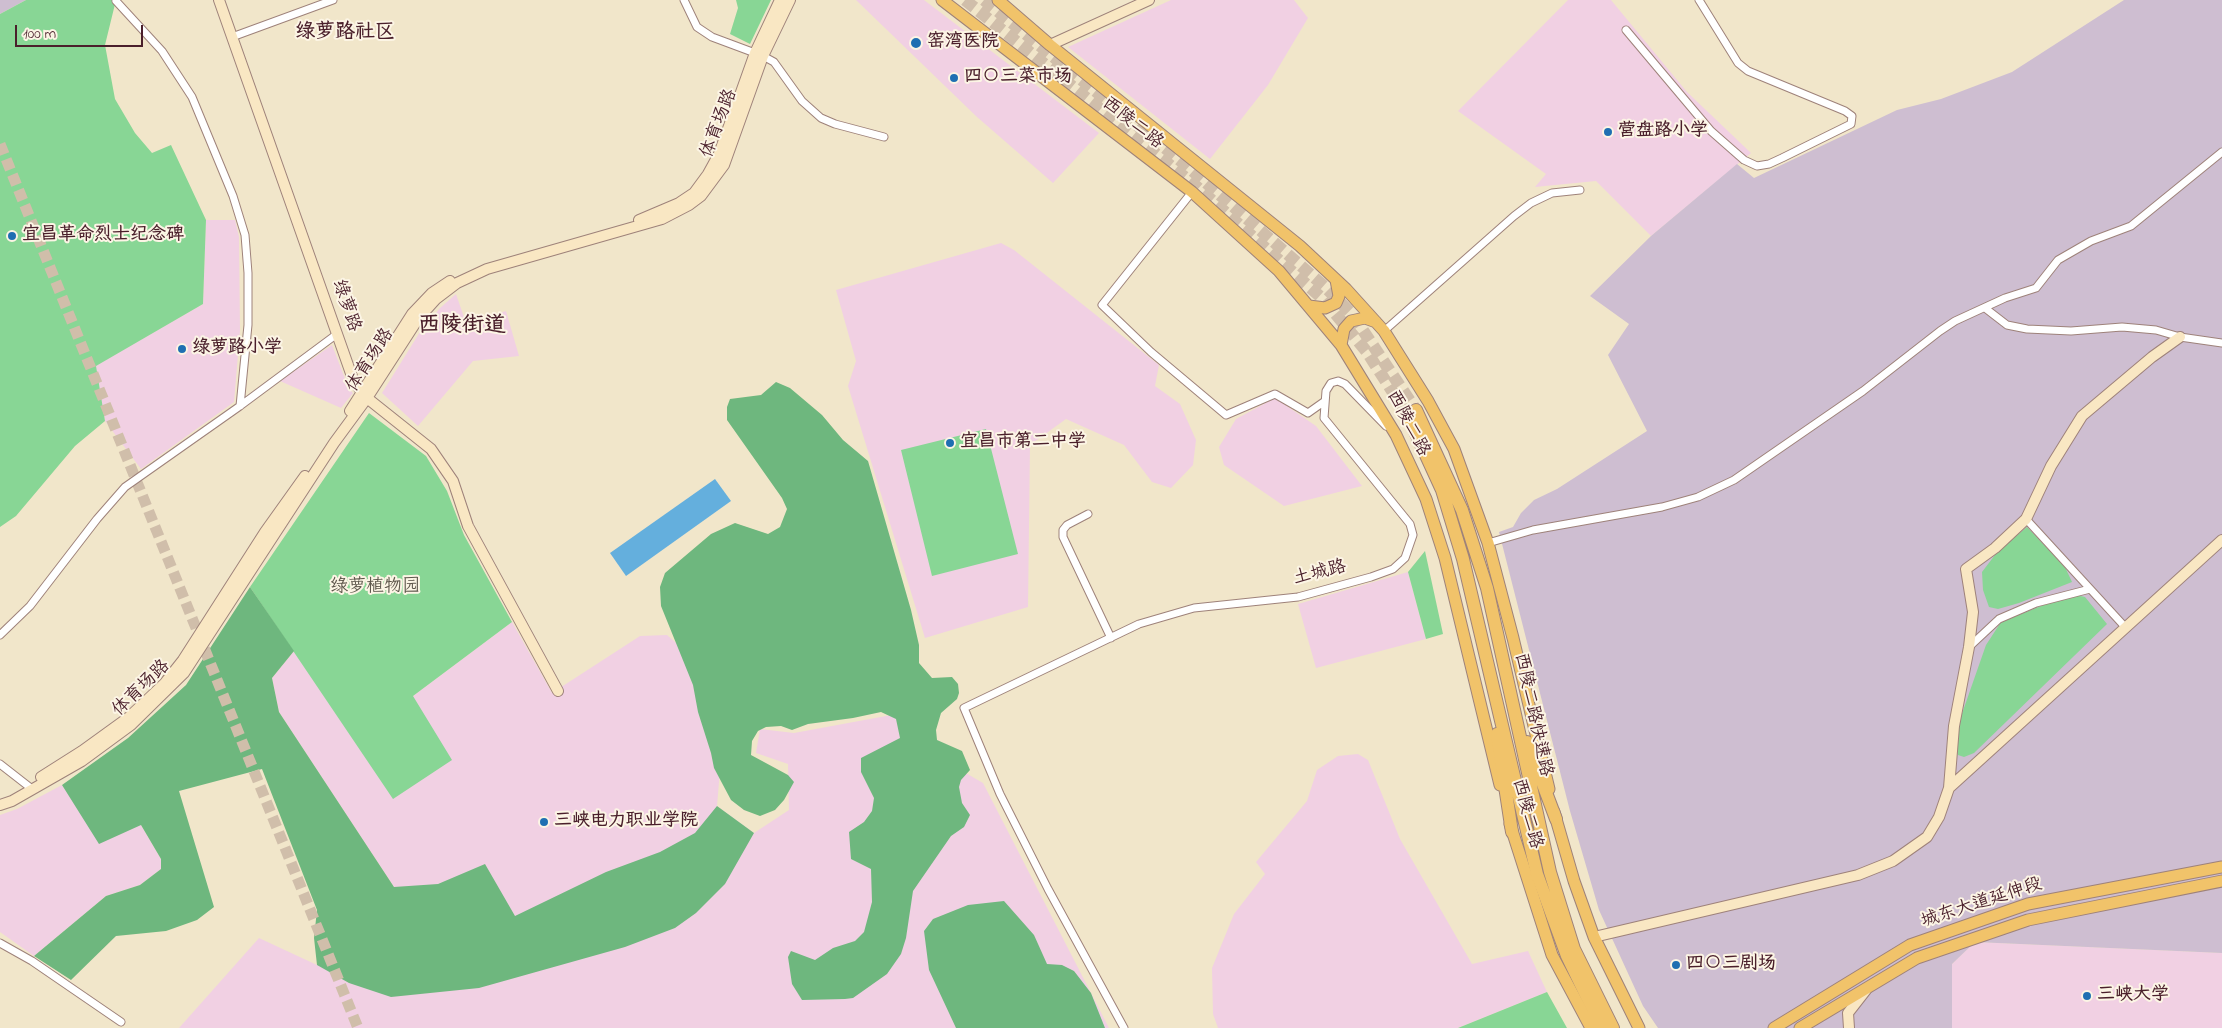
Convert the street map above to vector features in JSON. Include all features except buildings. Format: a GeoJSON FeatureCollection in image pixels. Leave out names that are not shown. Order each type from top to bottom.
{"type":"FeatureCollection","features":[{"type":"Feature","properties":{"kind":"highway","name":"西陵二路快速路"},"geometry":{"type":"LineString","coordinates":[[1602,1028],[1567,956],[1538,874],[1524,788],[1509,688],[1487,588],[1462,510],[1412,413],[1442,490],[1478,615],[1524,788],[1574,949],[1613,1028]]}},
{"type":"Feature","properties":{"kind":"highway"},"geometry":{"type":"LineString","coordinates":[[1478,615],[1512,832]]}},
{"type":"Feature","properties":{"kind":"highway"},"geometry":{"type":"LineString","coordinates":[[1509,688],[1533,761],[1556,819]]}},
{"type":"Feature","properties":{"kind":"main road","name":"西陵二路"},"geometry":{"type":"LineString","coordinates":[[942,0],[1192,192],[1279,271],[1341,344],[1396,435],[1426,499],[1445,558],[1512,832],[1552,955],[1591,1028]]}},
{"type":"Feature","properties":{"kind":"main road","name":"西陵二路"},"geometry":{"type":"LineString","coordinates":[[998,0],[1050,45],[1300,246],[1336,280],[1384,331],[1428,401],[1454,449],[1488,543],[1513,638],[1556,819],[1574,881],[1594,937],[1639,1028]]}},
{"type":"Feature","properties":{"kind":"main road"},"geometry":{"type":"LineString","coordinates":[[1309,306],[1325,308],[1332,306],[1339,296],[1336,280]]}},
{"type":"Feature","properties":{"kind":"main road"},"geometry":{"type":"LineString","coordinates":[[1341,344],[1344,329],[1351,321],[1364,318],[1376,322]]}},
{"type":"Feature","properties":{"kind":"main road","name":"城东大道延伸段"},"geometry":{"type":"LineString","coordinates":[[1774,1028],[1910,945],[2028,904],[2222,867]]}},
{"type":"Feature","properties":{"kind":"main road","name":"城东大道延伸段"},"geometry":{"type":"LineString","coordinates":[[1800,1028],[1917,958],[2028,920],[2222,881]]}},
{"type":"Feature","properties":{"kind":"street","name":"绿萝路"},"geometry":{"type":"LineString","coordinates":[[219,0],[354,382],[365,395],[431,449],[453,481],[468,526],[558,691]]}},
{"type":"Feature","properties":{"kind":"street"},"geometry":{"type":"LineString","coordinates":[[232,37],[333,0]]}},
{"type":"Feature","properties":{"kind":"street"},"geometry":{"type":"LineString","coordinates":[[684,0],[697,27],[712,37],[759,54],[774,62],[786,75],[802,101],[821,118],[835,124],[884,137]]}},
{"type":"Feature","properties":{"kind":"street","name":"体育场路"},"geometry":{"type":"LineString","coordinates":[[0,805],[121,723],[164,684],[183,660],[265,532],[365,395],[412,314],[432,293],[454,278],[487,263],[643,218],[679,203],[694,193],[702,184],[719,154],[780,0]]}},
{"type":"Feature","properties":{"kind":"street","name":"体育场路"},"geometry":{"type":"LineString","coordinates":[[759,54],[790,0]]}},
{"type":"Feature","properties":{"kind":"street"},"geometry":{"type":"LineString","coordinates":[[1050,45],[1149,0]]}},
{"type":"Feature","properties":{"kind":"street"},"geometry":{"type":"LineString","coordinates":[[1626,30],[1711,131],[1744,160],[1757,166],[1769,164],[1851,124],[1852,116],[1845,111],[1748,71],[1738,63],[1698,0]]}},
{"type":"Feature","properties":{"kind":"street"},"geometry":{"type":"LineString","coordinates":[[116,1],[162,51],[192,97],[233,196],[245,234],[248,273],[248,325],[240,406]]}},
{"type":"Feature","properties":{"kind":"street"},"geometry":{"type":"LineString","coordinates":[[1488,543],[1533,530],[1662,507],[1715,490],[1764,461],[1863,391],[1940,331],[2005,298],[2036,288],[2058,260],[2091,241],[2132,226],[2222,152]]}},
{"type":"Feature","properties":{"kind":"street"},"geometry":{"type":"LineString","coordinates":[[1384,331],[1514,216],[1552,193],[1580,190]]}},
{"type":"Feature","properties":{"kind":"street"},"geometry":{"type":"LineString","coordinates":[[1192,192],[1102,305],[1151,352],[1226,415],[1275,394],[1308,413],[1324,401],[1331,383],[1338,381],[1351,390],[1396,435]]}},
{"type":"Feature","properties":{"kind":"street"},"geometry":{"type":"LineString","coordinates":[[1985,308],[2008,325],[2027,328],[2071,331],[2122,327],[2156,330],[2180,337],[2222,343]]}},
{"type":"Feature","properties":{"kind":"street"},"geometry":{"type":"LineString","coordinates":[[0,635],[30,606],[97,519],[125,487],[338,334]]}},
{"type":"Feature","properties":{"kind":"street"},"geometry":{"type":"LineString","coordinates":[[1594,937],[1858,875],[1893,861],[1927,838],[1939,817],[1949,788],[1954,726],[1969,647],[1973,612],[1966,569],[1995,548],[2026,519],[2051,466],[2082,416],[2180,337]]}},
{"type":"Feature","properties":{"kind":"street","name":"土城路"},"geometry":{"type":"LineString","coordinates":[[1124,1028],[1000,794],[964,708],[1139,624],[1194,608],[1298,597],[1371,577],[1400,564],[1405,558],[1413,535],[1410,524],[1324,418],[1324,401]]}},
{"type":"Feature","properties":{"kind":"street"},"geometry":{"type":"LineString","coordinates":[[1088,514],[1067,525],[1063,530],[1063,537],[1111,638]]}},
{"type":"Feature","properties":{"kind":"street"},"geometry":{"type":"LineString","coordinates":[[2026,519],[2126,628]]}},
{"type":"Feature","properties":{"kind":"street"},"geometry":{"type":"LineString","coordinates":[[1949,788],[2222,540]]}},
{"type":"Feature","properties":{"kind":"street"},"geometry":{"type":"LineString","coordinates":[[1969,647],[1999,620],[2036,603],[2090,589]]}},
{"type":"Feature","properties":{"kind":"street"},"geometry":{"type":"LineString","coordinates":[[0,764],[29,787]]}},
{"type":"Feature","properties":{"kind":"street","name":"体育场路"},"geometry":{"type":"LineString","coordinates":[[0,798],[29,787]]}},
{"type":"Feature","properties":{"kind":"street"},"geometry":{"type":"LineString","coordinates":[[0,943],[32,961],[120,1022]]}},
{"type":"Feature","properties":{"kind":"street"},"geometry":{"type":"LineString","coordinates":[[1849,1028],[1848,1013],[1868,988]]}},
{"type":"Feature","properties":{"kind":"shaded area"},"geometry":{"type":"Polygon","coordinates":[[[0,0],[26,0],[0,14],[0,0]]]}},
{"type":"Feature","properties":{"kind":"shaded area"},"geometry":{"type":"Polygon","coordinates":[[[856,0],[924,0],[1099,133],[1053,183],[977,117],[856,0]]]}},
{"type":"Feature","properties":{"kind":"shaded area"},"geometry":{"type":"Polygon","coordinates":[[[1171,0],[1294,0],[1308,18],[1268,85],[1210,159],[1068,47],[1171,0]]]}},
{"type":"Feature","properties":{"kind":"shaded area","name":"营盘路小学"},"geometry":{"type":"Polygon","coordinates":[[[1568,0],[1611,0],[1687,92],[1751,153],[1651,236],[1596,181],[1535,187],[1546,174],[1458,111],[1568,0]]]}},
{"type":"Feature","properties":{"kind":"shaded area"},"geometry":{"type":"Polygon","coordinates":[[[2124,0],[2222,0],[2222,953],[1975,942],[1952,964],[1952,1028],[1658,1028],[1643,1006],[1599,910],[1570,811],[1499,532],[1513,527],[1521,513],[1534,500],[1557,489],[1647,431],[1608,355],[1629,324],[1590,296],[1651,236],[1737,164],[1754,178],[1897,110],[1941,99],[2012,72],[2124,0]]]}},
{"type":"Feature","properties":{"kind":"shaded area","name":"绿萝路小学"},"geometry":{"type":"Polygon","coordinates":[[[206,220],[235,220],[239,237],[240,331],[234,402],[141,469],[105,421],[95,366],[203,304],[206,220]]]}},
{"type":"Feature","properties":{"kind":"shaded area","name":"宜昌市第二中学"},"geometry":{"type":"Polygon","coordinates":[[[1001,243],[1014,250],[1159,365],[1155,386],[1180,404],[1196,440],[1193,465],[1171,488],[1152,482],[1124,445],[1066,419],[1030,445],[1028,607],[925,638],[848,386],[856,361],[836,290],[1001,243]]]}},
{"type":"Feature","properties":{"kind":"shaded area"},"geometry":{"type":"Polygon","coordinates":[[[456,294],[466,323],[506,311],[519,356],[473,361],[418,426],[382,393],[420,332],[440,308],[456,294]]]}},
{"type":"Feature","properties":{"kind":"shaded area"},"geometry":{"type":"Polygon","coordinates":[[[332,345],[349,389],[353,393],[341,408],[280,381],[332,345]]]}},
{"type":"Feature","properties":{"kind":"shaded area"},"geometry":{"type":"Polygon","coordinates":[[[1275,398],[1316,426],[1362,486],[1284,506],[1224,465],[1219,447],[1236,419],[1275,398]]]}},
{"type":"Feature","properties":{"kind":"shaded area"},"geometry":{"type":"Polygon","coordinates":[[[1408,572],[1426,639],[1316,668],[1298,604],[1408,572]]]}},
{"type":"Feature","properties":{"kind":"shaded area","name":"三峡电力职业学院"},"geometry":{"type":"Polygon","coordinates":[[[512,622],[552,693],[640,636],[667,635],[727,687],[717,806],[754,833],[789,810],[788,764],[756,753],[760,729],[794,733],[897,714],[914,743],[983,783],[1109,1028],[179,1028],[259,938],[317,965],[394,887],[279,712],[272,678],[294,651],[393,798],[413,696],[512,622]]]}},
{"type":"Feature","properties":{"kind":"shaded area"},"geometry":{"type":"Polygon","coordinates":[[[1358,754],[1368,760],[1400,839],[1472,964],[1528,951],[1547,992],[1458,1028],[1218,1028],[1213,1014],[1212,968],[1234,914],[1265,874],[1256,862],[1307,801],[1317,770],[1338,756],[1358,754]]]}},
{"type":"Feature","properties":{"kind":"shaded area"},"geometry":{"type":"Polygon","coordinates":[[[62,785],[73,800],[141,825],[161,859],[161,869],[140,885],[106,896],[34,956],[0,932],[0,815],[17,809],[62,785]]]}},
{"type":"Feature","properties":{"kind":"shaded area","name":"三峡大学"},"geometry":{"type":"Polygon","coordinates":[[[1975,942],[2222,953],[2222,1028],[1952,1028],[1952,964],[1975,942]]]}},
{"type":"Feature","properties":{"kind":"green space"},"geometry":{"type":"Polygon","coordinates":[[[26,0],[116,0],[105,45],[115,99],[135,133],[152,153],[171,145],[206,220],[203,304],[96,366],[105,421],[75,446],[16,516],[0,527],[0,14],[26,0]]]}},
{"type":"Feature","properties":{"kind":"green space"},"geometry":{"type":"Polygon","coordinates":[[[736,0],[771,0],[750,44],[730,34],[738,8],[736,0]]]}},
{"type":"Feature","properties":{"kind":"green space"},"geometry":{"type":"Polygon","coordinates":[[[776,382],[790,388],[822,415],[843,440],[868,461],[911,610],[919,645],[919,663],[932,678],[952,677],[958,684],[959,693],[957,699],[941,713],[936,730],[937,740],[962,751],[970,770],[961,780],[959,787],[962,803],[970,815],[964,827],[951,836],[913,891],[906,938],[901,954],[887,974],[853,998],[845,999],[802,1000],[792,984],[788,957],[791,951],[815,960],[833,948],[855,941],[864,932],[872,902],[871,869],[851,859],[849,832],[864,822],[872,811],[874,798],[861,772],[861,758],[900,738],[896,719],[881,712],[808,724],[792,730],[781,726],[766,727],[758,731],[752,741],[751,755],[788,775],[794,782],[784,800],[775,810],[760,816],[744,810],[731,800],[714,768],[698,712],[693,685],[661,606],[660,587],[665,573],[711,534],[735,523],[768,534],[780,527],[787,509],[782,498],[727,420],[727,407],[730,399],[761,395],[776,382]]]}},
{"type":"Feature","properties":{"kind":"green space","name":"绿萝植物园"},"geometry":{"type":"Polygon","coordinates":[[[369,413],[426,456],[447,491],[464,535],[512,622],[413,696],[452,760],[393,799],[250,587],[369,413]]]}},
{"type":"Feature","properties":{"kind":"green space"},"geometry":{"type":"Polygon","coordinates":[[[986,429],[1018,554],[932,576],[901,450],[986,429]]]}},
{"type":"Feature","properties":{"kind":"green space"},"geometry":{"type":"Polygon","coordinates":[[[2027,527],[2065,567],[2072,582],[2019,603],[1998,609],[1989,607],[1983,590],[1982,572],[1998,551],[2027,527]]]}},
{"type":"Feature","properties":{"kind":"green space"},"geometry":{"type":"Polygon","coordinates":[[[1425,551],[1443,634],[1426,639],[1408,572],[1425,551]]]}},
{"type":"Feature","properties":{"kind":"green space"},"geometry":{"type":"Polygon","coordinates":[[[250,587],[294,651],[272,678],[279,712],[394,887],[438,884],[485,864],[515,916],[606,872],[660,852],[695,833],[717,806],[754,833],[725,884],[696,913],[675,928],[625,947],[479,988],[391,997],[349,983],[317,965],[314,938],[317,910],[262,769],[179,791],[214,907],[197,920],[166,931],[116,936],[71,980],[34,956],[106,896],[140,885],[161,869],[161,859],[141,825],[99,844],[62,785],[128,738],[186,685],[250,587]]]}},
{"type":"Feature","properties":{"kind":"green space"},"geometry":{"type":"Polygon","coordinates":[[[2076,595],[2085,597],[2107,624],[1974,753],[1964,757],[1958,755],[1955,749],[1958,725],[1986,645],[2001,622],[2051,602],[2076,595]]]}},
{"type":"Feature","properties":{"kind":"green space"},"geometry":{"type":"Polygon","coordinates":[[[1004,901],[1034,935],[1047,964],[1062,965],[1074,971],[1091,993],[1105,1028],[956,1028],[929,970],[924,931],[933,919],[968,905],[1004,901]]]}},
{"type":"Feature","properties":{"kind":"green space"},"geometry":{"type":"Polygon","coordinates":[[[1547,992],[1567,1028],[1458,1028],[1547,992]]]}},
{"type":"Feature","properties":{"kind":"water"},"geometry":{"type":"Polygon","coordinates":[[[715,479],[731,501],[626,576],[610,553],[715,479]]]}},
{"type":"Feature","properties":{"kind":"tunnel"},"geometry":{"type":"LineString","coordinates":[[965,0],[1196,186],[1324,300],[1367,352],[1408,416]]}},
{"type":"Feature","properties":{"kind":"tunnel"},"geometry":{"type":"LineString","coordinates":[[984,0],[1188,167],[1325,287],[1352,314],[1416,410]]}},
{"type":"Feature","properties":{"kind":"tunnel"},"geometry":{"type":"LineString","coordinates":[[0,144],[358,1028]]}},
{"type":"Feature","properties":{"kind":"place","name":"窑湾医院"},"geometry":{"type":"Point","coordinates":[916,43]}},
{"type":"Feature","properties":{"kind":"place","name":"四〇三菜市场"},"geometry":{"type":"Point","coordinates":[954,78]}},
{"type":"Feature","properties":{"kind":"place","name":"营盘路小学"},"geometry":{"type":"Point","coordinates":[1608,132]}},
{"type":"Feature","properties":{"kind":"place","name":"宜昌革命烈士纪念碑"},"geometry":{"type":"Point","coordinates":[12,236]}},
{"type":"Feature","properties":{"kind":"place","name":"绿萝路小学"},"geometry":{"type":"Point","coordinates":[182,349]}},
{"type":"Feature","properties":{"kind":"place","name":"宜昌市第二中学"},"geometry":{"type":"Point","coordinates":[950,443]}},
{"type":"Feature","properties":{"kind":"place","name":"三峡电力职业学院"},"geometry":{"type":"Point","coordinates":[544,822]}},
{"type":"Feature","properties":{"kind":"place","name":"四〇三剧场"},"geometry":{"type":"Point","coordinates":[1676,965]}},
{"type":"Feature","properties":{"kind":"place","name":"三峡大学"},"geometry":{"type":"Point","coordinates":[2087,996]}},
{"type":"Feature","properties":{"kind":"district","name":"绿萝路社区"},"geometry":{"type":"Point","coordinates":[345,34]}},
{"type":"Feature","properties":{"kind":"district","name":"西陵街道"},"geometry":{"type":"Point","coordinates":[462,327]}}]}
